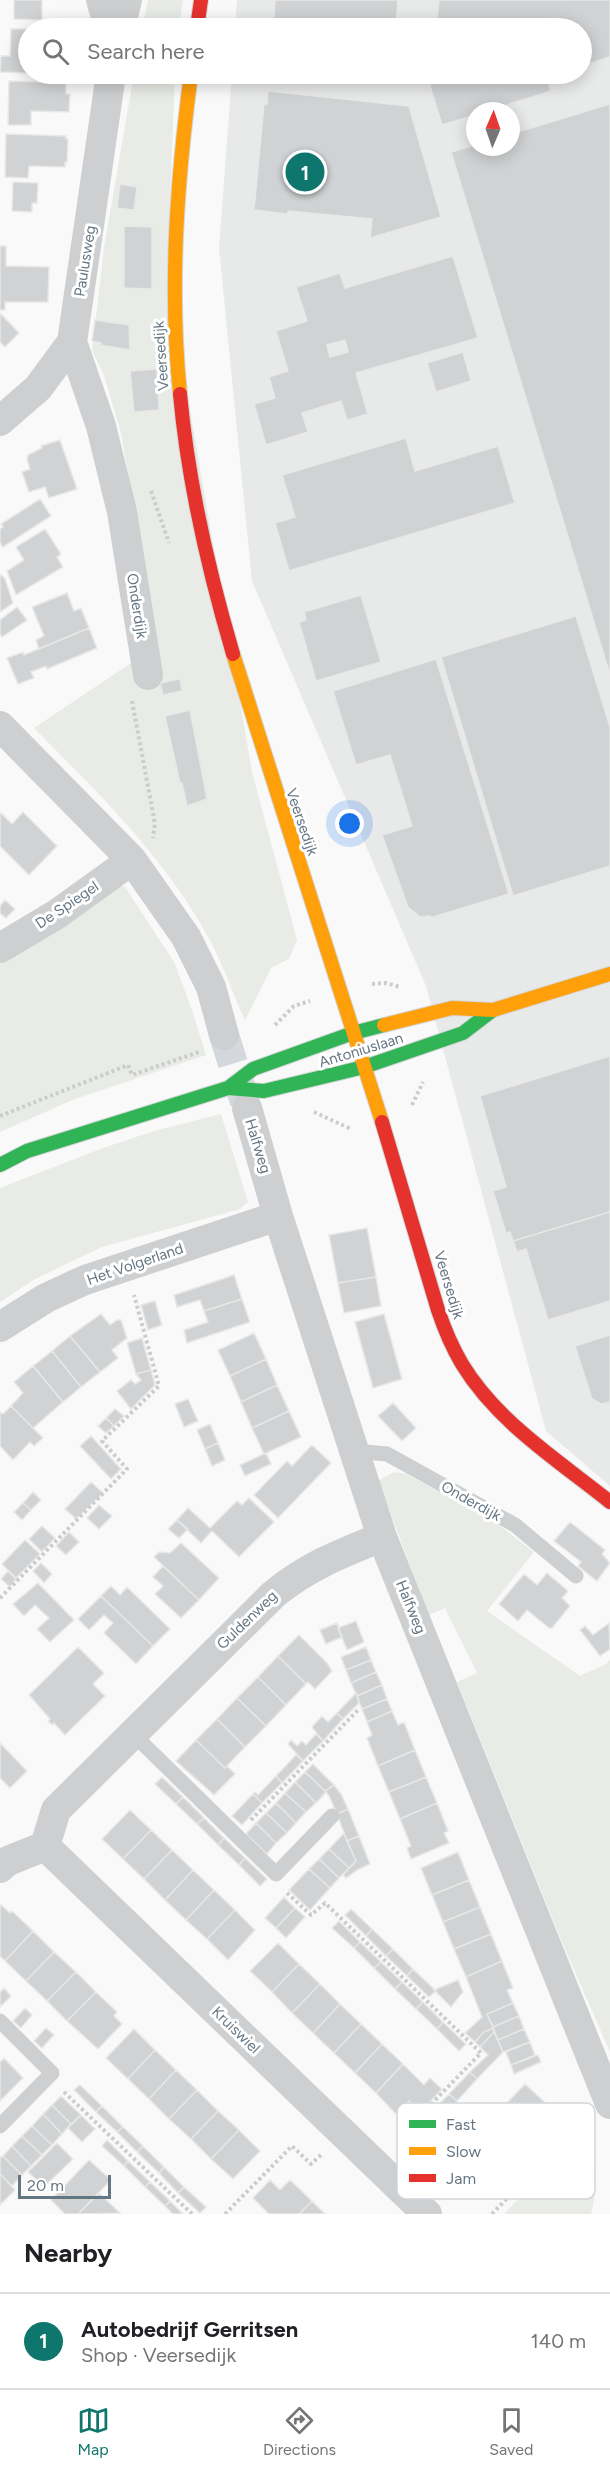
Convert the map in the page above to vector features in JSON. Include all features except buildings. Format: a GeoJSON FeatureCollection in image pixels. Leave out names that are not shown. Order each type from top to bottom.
{"type":"FeatureCollection","features":[{"type":"Feature","properties":{"kind":"street"},"geometry":{"type":"LineString","coordinates":[[101,0],[106,18]]}},
{"type":"Feature","properties":{"kind":"street"},"geometry":{"type":"LineString","coordinates":[[122,18],[127,0]]}},
{"type":"Feature","properties":{"kind":"street"},"geometry":{"type":"LineString","coordinates":[[198,18],[201,0]]}},
{"type":"Feature","properties":{"kind":"street","name":"Paulusweg"},"geometry":{"type":"LineString","coordinates":[[0,421],[38,388],[72,342],[110,84]]}},
{"type":"Feature","properties":{"kind":"street","name":"Veersedijk"},"geometry":{"type":"LineString","coordinates":[[190,84],[174,273],[176,359],[189,464],[207,557],[233,656],[270,779],[393,1154],[443,1325],[464,1367],[490,1400],[518,1427],[610,1502]]}},
{"type":"Feature","properties":{"kind":"street","name":"Onderdijk"},"geometry":{"type":"LineString","coordinates":[[72,342],[101,426],[122,512],[148,675]]}},
{"type":"Feature","properties":{"kind":"street"},"geometry":{"type":"LineString","coordinates":[[0,726],[132,860],[186,937],[211,987],[215,1042]]}},
{"type":"Feature","properties":{"kind":"street","name":"De Spiegel"},"geometry":{"type":"LineString","coordinates":[[0,948],[57,914],[132,860]]}},
{"type":"Feature","properties":{"kind":"street","name":"Antoniuslaan"},"geometry":{"type":"LineString","coordinates":[[237,1098],[253,1069],[353,1033],[452,1008],[493,1010],[610,974]]}},
{"type":"Feature","properties":{"kind":"street","name":"Antoniuslaan"},"geometry":{"type":"LineString","coordinates":[[0,1165],[27,1151],[364,1067],[463,1033],[493,1010]]}},
{"type":"Feature","properties":{"kind":"street","name":"Halfweg"},"geometry":{"type":"LineString","coordinates":[[237,1098],[278,1216],[382,1537],[608,2099]]}},
{"type":"Feature","properties":{"kind":"street","name":"Het Volgerland"},"geometry":{"type":"LineString","coordinates":[[0,1327],[45,1298],[85,1280],[278,1216]]}},
{"type":"Feature","properties":{"kind":"street","name":"Guldenweg"},"geometry":{"type":"LineString","coordinates":[[45,1846],[56,1810],[239,1626],[294,1577],[316,1564],[382,1537]]}},
{"type":"Feature","properties":{"kind":"street"},"geometry":{"type":"LineString","coordinates":[[0,1868],[8,1861],[45,1846]]}},
{"type":"Feature","properties":{"kind":"street","name":"Kruiswiel"},"geometry":{"type":"LineString","coordinates":[[45,1846],[397,2185]]}},
{"type":"Feature","properties":{"kind":"street","name":"Kruiswiel"},"geometry":{"type":"LineString","coordinates":[[411,2199],[427,2214]]}},
{"type":"Feature","properties":{"kind":"lane","name":"Onderdijk"},"geometry":{"type":"LineString","coordinates":[[354,1451],[387,1454],[515,1525],[576,1576]]}},
{"type":"Feature","properties":{"kind":"lane"},"geometry":{"type":"LineString","coordinates":[[133,1734],[276,1874],[332,1816]]}},
{"type":"Feature","properties":{"kind":"lane"},"geometry":{"type":"LineString","coordinates":[[0,2021],[52,2073],[0,2126]]}},
{"type":"Feature","properties":{"kind":"path"},"geometry":{"type":"LineString","coordinates":[[132,860],[152,843],[156,824],[132,700],[143,690],[148,675]]}},
{"type":"Feature","properties":{"kind":"path"},"geometry":{"type":"LineString","coordinates":[[273,1027],[294,1006],[340,993]]}},
{"type":"Feature","properties":{"kind":"path"},"geometry":{"type":"LineString","coordinates":[[0,1116],[128,1065],[132,1075],[215,1042]]}},
{"type":"Feature","properties":{"kind":"path"},"geometry":{"type":"LineString","coordinates":[[0,1598],[127,1469],[102,1441],[159,1386],[126,1266]]}},
{"type":"Feature","properties":{"kind":"path"},"geometry":{"type":"LineString","coordinates":[[236,1836],[358,1710]]}},
{"type":"Feature","properties":{"kind":"path"},"geometry":{"type":"LineString","coordinates":[[276,1874],[285,1891],[311,1915],[325,1903],[481,2053],[432,2103]]}},
{"type":"Feature","properties":{"kind":"path"},"geometry":{"type":"LineString","coordinates":[[48,2077],[192,2214]]}},
{"type":"Feature","properties":{"kind":"path"},"geometry":{"type":"LineString","coordinates":[[595,2112],[608,2099]]}},
{"type":"Feature","properties":{"kind":"path"},"geometry":{"type":"LineString","coordinates":[[225,2214],[292,2146],[311,2164],[343,2134]]}},
{"type":"Feature","properties":{"kind":"path"},"geometry":{"type":"LineString","coordinates":[[374,2163],[397,2139]]}},
{"type":"Feature","properties":{"kind":"path"},"geometry":{"type":"LineString","coordinates":[[492,2214],[507,2199]]}},
{"type":"Feature","properties":{"kind":"shaded area"},"geometry":{"type":"Polygon","coordinates":[[[148,0],[183,0],[180,18],[144,18],[148,0]]]}},
{"type":"Feature","properties":{"kind":"shaded area"},"geometry":{"type":"Polygon","coordinates":[[[237,0],[610,0],[610,1486],[546,1431],[426,986],[252,581],[219,248],[231,84],[592,84],[592,18],[236,18],[237,0]]]}},
{"type":"Feature","properties":{"kind":"shaded area"},"geometry":{"type":"Polygon","coordinates":[[[132,84],[175,84],[167,275],[252,772],[297,940],[289,959],[271,968],[245,1020],[213,947],[191,907],[171,879],[128,826],[34,728],[158,645],[121,433],[104,375],[92,351],[104,248],[132,84]]]}},
{"type":"Feature","properties":{"kind":"shaded area"},"geometry":{"type":"Polygon","coordinates":[[[116,886],[125,887],[174,962],[206,1055],[75,1099],[0,1132],[0,964],[55,932],[116,886]]]}},
{"type":"Feature","properties":{"kind":"shaded area"},"geometry":{"type":"Polygon","coordinates":[[[221,1114],[248,1202],[240,1209],[102,1247],[35,1279],[0,1302],[0,1188],[103,1148],[154,1131],[221,1114]]]}},
{"type":"Feature","properties":{"kind":"shaded area"},"geometry":{"type":"Polygon","coordinates":[[[394,1472],[406,1474],[495,1522],[534,1552],[487,1611],[580,1676],[610,1660],[610,2052],[562,1942],[457,1682],[477,1673],[445,1608],[429,1615],[378,1481],[394,1472]]]}},
{"type":"Feature","properties":{"kind":"shaded area"},"geometry":{"type":"Polygon","coordinates":[[[518,2199],[594,2199],[591,2214],[504,2214],[518,2199]]]}},
{"type":"Feature","properties":{"kind":"tunnel"},"geometry":{"type":"LineString","coordinates":[[224,1035],[245,1102]]}},
{"type":"Feature","properties":{"kind":"traffic: fast"},"geometry":{"type":"LineString","coordinates":[[228,1088],[264,1091],[364,1067],[463,1033],[493,1010]]}},
{"type":"Feature","properties":{"kind":"traffic: fast"},"geometry":{"type":"LineString","coordinates":[[0,1165],[27,1151],[228,1088],[253,1069],[353,1033],[384,1025]]}},
{"type":"Feature","properties":{"kind":"traffic: slow"},"geometry":{"type":"LineString","coordinates":[[180,394],[175,314],[176,234],[190,84]]}},
{"type":"Feature","properties":{"kind":"traffic: slow"},"geometry":{"type":"LineString","coordinates":[[233,654],[382,1122]]}},
{"type":"Feature","properties":{"kind":"traffic: slow"},"geometry":{"type":"LineString","coordinates":[[384,1025],[452,1008],[493,1010],[610,974]]}},
{"type":"Feature","properties":{"kind":"traffic: jam"},"geometry":{"type":"LineString","coordinates":[[198,18],[201,0]]}},
{"type":"Feature","properties":{"kind":"traffic: jam"},"geometry":{"type":"LineString","coordinates":[[180,394],[188,460],[200,525],[233,654]]}},
{"type":"Feature","properties":{"kind":"traffic: jam"},"geometry":{"type":"LineString","coordinates":[[382,1122],[438,1310],[448,1337],[462,1364],[476,1385],[511,1422],[550,1456],[610,1502]]}},
{"type":"Feature","properties":{"kind":"place","name":"Autobedrijf Gerritsen"},"geometry":{"type":"Point","coordinates":[305,172]}}]}
